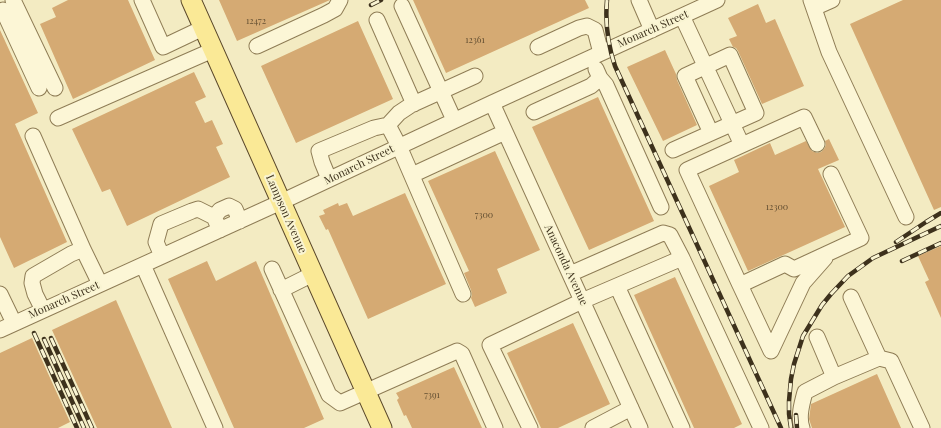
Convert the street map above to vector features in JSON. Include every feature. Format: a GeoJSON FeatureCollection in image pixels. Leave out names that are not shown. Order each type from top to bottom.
{"type":"FeatureCollection","features":[{"type":"Feature","properties":{"kind":"main road","name":"Lampson Avenue"},"geometry":{"type":"LineString","coordinates":[[191,0],[382,428]]}},
{"type":"Feature","properties":{"kind":"street"},"geometry":{"type":"LineString","coordinates":[[142,0],[163,46],[204,28]]}},
{"type":"Feature","properties":{"kind":"street"},"geometry":{"type":"LineString","coordinates":[[257,46],[335,9],[340,0]]}},
{"type":"Feature","properties":{"kind":"street"},"geometry":{"type":"LineString","coordinates":[[639,0],[652,30]]}},
{"type":"Feature","properties":{"kind":"street","name":"Monarch Street"},"geometry":{"type":"LineString","coordinates":[[7,327],[162,256],[217,224],[240,220],[281,202],[454,120],[717,0]]}},
{"type":"Feature","properties":{"kind":"street"},"geometry":{"type":"LineString","coordinates":[[832,0],[812,4],[829,52],[906,217]]}},
{"type":"Feature","properties":{"kind":"street"},"geometry":{"type":"LineString","coordinates":[[4,6],[55,88]]}},
{"type":"Feature","properties":{"kind":"street"},"geometry":{"type":"LineString","coordinates":[[4,6],[39,88]]}},
{"type":"Feature","properties":{"kind":"street"},"geometry":{"type":"LineString","coordinates":[[402,6],[454,120]]}},
{"type":"Feature","properties":{"kind":"street"},"geometry":{"type":"LineString","coordinates":[[682,16],[742,145]]}},
{"type":"Feature","properties":{"kind":"street"},"geometry":{"type":"LineString","coordinates":[[377,20],[414,104]]}},
{"type":"Feature","properties":{"kind":"street"},"geometry":{"type":"LineString","coordinates":[[538,47],[579,28],[587,26],[595,30],[596,55],[600,78],[606,86],[661,206]]}},
{"type":"Feature","properties":{"kind":"street"},"geometry":{"type":"LineString","coordinates":[[58,118],[213,50]]}},
{"type":"Feature","properties":{"kind":"street"},"geometry":{"type":"LineString","coordinates":[[673,150],[756,113],[730,56],[685,76],[711,132]]}},
{"type":"Feature","properties":{"kind":"street"},"geometry":{"type":"LineString","coordinates":[[329,179],[319,151],[374,128],[388,125],[399,113],[414,104],[475,76]]}},
{"type":"Feature","properties":{"kind":"street"},"geometry":{"type":"LineString","coordinates":[[534,112],[591,86],[600,78]]}},
{"type":"Feature","properties":{"kind":"street","name":"Anaconda Avenue"},"geometry":{"type":"LineString","coordinates":[[492,103],[640,428]]}},
{"type":"Feature","properties":{"kind":"street"},"geometry":{"type":"LineString","coordinates":[[703,116],[725,106]]}},
{"type":"Feature","properties":{"kind":"street"},"geometry":{"type":"LineString","coordinates":[[817,144],[804,117],[687,170],[770,350],[803,283],[832,251]]}},
{"type":"Feature","properties":{"kind":"street"},"geometry":{"type":"LineString","coordinates":[[388,125],[412,175],[463,294]]}},
{"type":"Feature","properties":{"kind":"street"},"geometry":{"type":"LineString","coordinates":[[412,175],[505,132]]}},
{"type":"Feature","properties":{"kind":"street"},"geometry":{"type":"LineString","coordinates":[[33,136],[100,284]]}},
{"type":"Feature","properties":{"kind":"street"},"geometry":{"type":"LineString","coordinates":[[740,285],[785,264],[794,269],[860,238],[830,174]]}},
{"type":"Feature","properties":{"kind":"street"},"geometry":{"type":"LineString","coordinates":[[162,256],[156,242],[161,224],[198,209],[217,224]]}},
{"type":"Feature","properties":{"kind":"street"},"geometry":{"type":"LineString","coordinates":[[570,274],[662,232],[670,235],[682,258],[755,426]]}},
{"type":"Feature","properties":{"kind":"street"},"geometry":{"type":"LineString","coordinates":[[43,310],[32,283],[34,276],[71,254],[83,249]]}},
{"type":"Feature","properties":{"kind":"street"},"geometry":{"type":"LineString","coordinates":[[530,428],[490,345],[682,258]]}},
{"type":"Feature","properties":{"kind":"street"},"geometry":{"type":"LineString","coordinates":[[143,265],[215,428]]}},
{"type":"Feature","properties":{"kind":"street"},"geometry":{"type":"LineString","coordinates":[[272,269],[329,395],[340,403],[457,351],[462,354],[496,428]]}},
{"type":"Feature","properties":{"kind":"street"},"geometry":{"type":"LineString","coordinates":[[281,290],[313,274]]}},
{"type":"Feature","properties":{"kind":"street"},"geometry":{"type":"LineString","coordinates":[[618,286],[682,428]]}},
{"type":"Feature","properties":{"kind":"street"},"geometry":{"type":"LineString","coordinates":[[0,294],[7,327]]}},
{"type":"Feature","properties":{"kind":"street"},"geometry":{"type":"LineString","coordinates":[[851,297],[878,358]]}},
{"type":"Feature","properties":{"kind":"street"},"geometry":{"type":"LineString","coordinates":[[817,337],[834,377]]}},
{"type":"Feature","properties":{"kind":"street"},"geometry":{"type":"LineString","coordinates":[[802,428],[801,404],[805,392],[834,377],[878,358],[891,361],[922,428]]}},
{"type":"Feature","properties":{"kind":"street"},"geometry":{"type":"LineString","coordinates":[[593,428],[631,408]]}},
{"type":"Feature","properties":{"kind":"building"},"geometry":{"type":"Polygon","coordinates":[[[68,0],[128,0],[155,60],[73,99],[40,24],[56,17],[52,8],[68,0]]]}},
{"type":"Feature","properties":{"kind":"building"},"geometry":{"type":"Polygon","coordinates":[[[219,0],[330,0],[237,41],[219,0]]]}},
{"type":"Feature","properties":{"kind":"building"},"geometry":{"type":"Polygon","coordinates":[[[413,0],[585,0],[589,8],[446,73],[413,0]]]}},
{"type":"Feature","properties":{"kind":"building"},"geometry":{"type":"Polygon","coordinates":[[[903,0],[941,0],[941,207],[934,210],[850,24],[903,0]]]}},
{"type":"Feature","properties":{"kind":"building"},"geometry":{"type":"Polygon","coordinates":[[[758,4],[766,23],[775,19],[804,86],[762,104],[738,51],[733,47],[729,39],[737,36],[728,18],[758,4]]]}},
{"type":"Feature","properties":{"kind":"building"},"geometry":{"type":"Polygon","coordinates":[[[358,21],[393,99],[296,143],[261,66],[358,21]]]}},
{"type":"Feature","properties":{"kind":"building"},"geometry":{"type":"Polygon","coordinates":[[[0,30],[38,113],[15,124],[67,242],[14,268],[0,237],[0,30]]]}},
{"type":"Feature","properties":{"kind":"building"},"geometry":{"type":"Polygon","coordinates":[[[665,50],[697,125],[663,141],[627,67],[665,50]]]}},
{"type":"Feature","properties":{"kind":"building"},"geometry":{"type":"Polygon","coordinates":[[[194,72],[206,97],[195,102],[205,123],[212,120],[223,144],[216,147],[230,177],[127,226],[110,189],[102,192],[72,129],[194,72]]]}},
{"type":"Feature","properties":{"kind":"building"},"geometry":{"type":"Polygon","coordinates":[[[598,97],[654,221],[589,250],[532,127],[598,97]]]}},
{"type":"Feature","properties":{"kind":"building"},"geometry":{"type":"Polygon","coordinates":[[[829,139],[839,160],[818,169],[845,227],[748,271],[709,186],[739,172],[734,160],[770,143],[775,155],[806,141],[812,151],[817,153],[824,149],[826,145],[825,141],[829,139]]]}},
{"type":"Feature","properties":{"kind":"building"},"geometry":{"type":"Polygon","coordinates":[[[495,151],[540,250],[497,269],[507,293],[475,307],[471,298],[471,290],[464,273],[469,271],[428,181],[495,151]]]}},
{"type":"Feature","properties":{"kind":"building"},"geometry":{"type":"Polygon","coordinates":[[[405,193],[446,284],[368,319],[328,229],[326,230],[319,216],[325,214],[323,210],[338,203],[339,206],[347,203],[353,216],[405,193]]]}},
{"type":"Feature","properties":{"kind":"building"},"geometry":{"type":"Polygon","coordinates":[[[941,246],[941,318],[925,282],[929,280],[918,256],[941,246]]]}},
{"type":"Feature","properties":{"kind":"building"},"geometry":{"type":"Polygon","coordinates":[[[207,261],[216,281],[256,261],[324,419],[304,428],[234,428],[168,279],[207,261]]]}},
{"type":"Feature","properties":{"kind":"building"},"geometry":{"type":"Polygon","coordinates":[[[675,277],[742,424],[734,428],[694,428],[634,295],[675,277]]]}},
{"type":"Feature","properties":{"kind":"building"},"geometry":{"type":"Polygon","coordinates":[[[116,300],[172,428],[97,428],[52,330],[116,300]]]}},
{"type":"Feature","properties":{"kind":"building"},"geometry":{"type":"Polygon","coordinates":[[[573,323],[610,404],[558,428],[541,428],[507,353],[573,323]]]}},
{"type":"Feature","properties":{"kind":"building"},"geometry":{"type":"Polygon","coordinates":[[[32,338],[70,422],[58,428],[0,428],[0,353],[32,338]]]}},
{"type":"Feature","properties":{"kind":"building"},"geometry":{"type":"Polygon","coordinates":[[[454,367],[482,428],[412,428],[406,415],[404,416],[397,400],[399,398],[396,393],[454,367]]]}},
{"type":"Feature","properties":{"kind":"building"},"geometry":{"type":"Polygon","coordinates":[[[877,374],[901,428],[812,428],[809,419],[811,404],[877,374]]]}},
{"type":"Feature","properties":{"kind":"railway"},"geometry":{"type":"LineString","coordinates":[[371,5],[381,0]]}},
{"type":"Feature","properties":{"kind":"railway"},"geometry":{"type":"LineString","coordinates":[[607,0],[606,17],[615,66],[781,428]]}},
{"type":"Feature","properties":{"kind":"railway"},"geometry":{"type":"LineString","coordinates":[[896,242],[941,213]]}},
{"type":"Feature","properties":{"kind":"railway"},"geometry":{"type":"LineString","coordinates":[[791,428],[789,401],[794,364],[803,336],[822,305],[848,276],[873,258],[941,226]]}},
{"type":"Feature","properties":{"kind":"railway"},"geometry":{"type":"LineString","coordinates":[[902,261],[941,243]]}},
{"type":"Feature","properties":{"kind":"railway"},"geometry":{"type":"LineString","coordinates":[[34,333],[77,428]]}},
{"type":"Feature","properties":{"kind":"railway"},"geometry":{"type":"LineString","coordinates":[[51,338],[92,428]]}},
{"type":"Feature","properties":{"kind":"railway"},"geometry":{"type":"LineString","coordinates":[[44,339],[84,428]]}},
{"type":"Feature","properties":{"kind":"railway"},"geometry":{"type":"LineString","coordinates":[[796,415],[797,428]]}}]}
